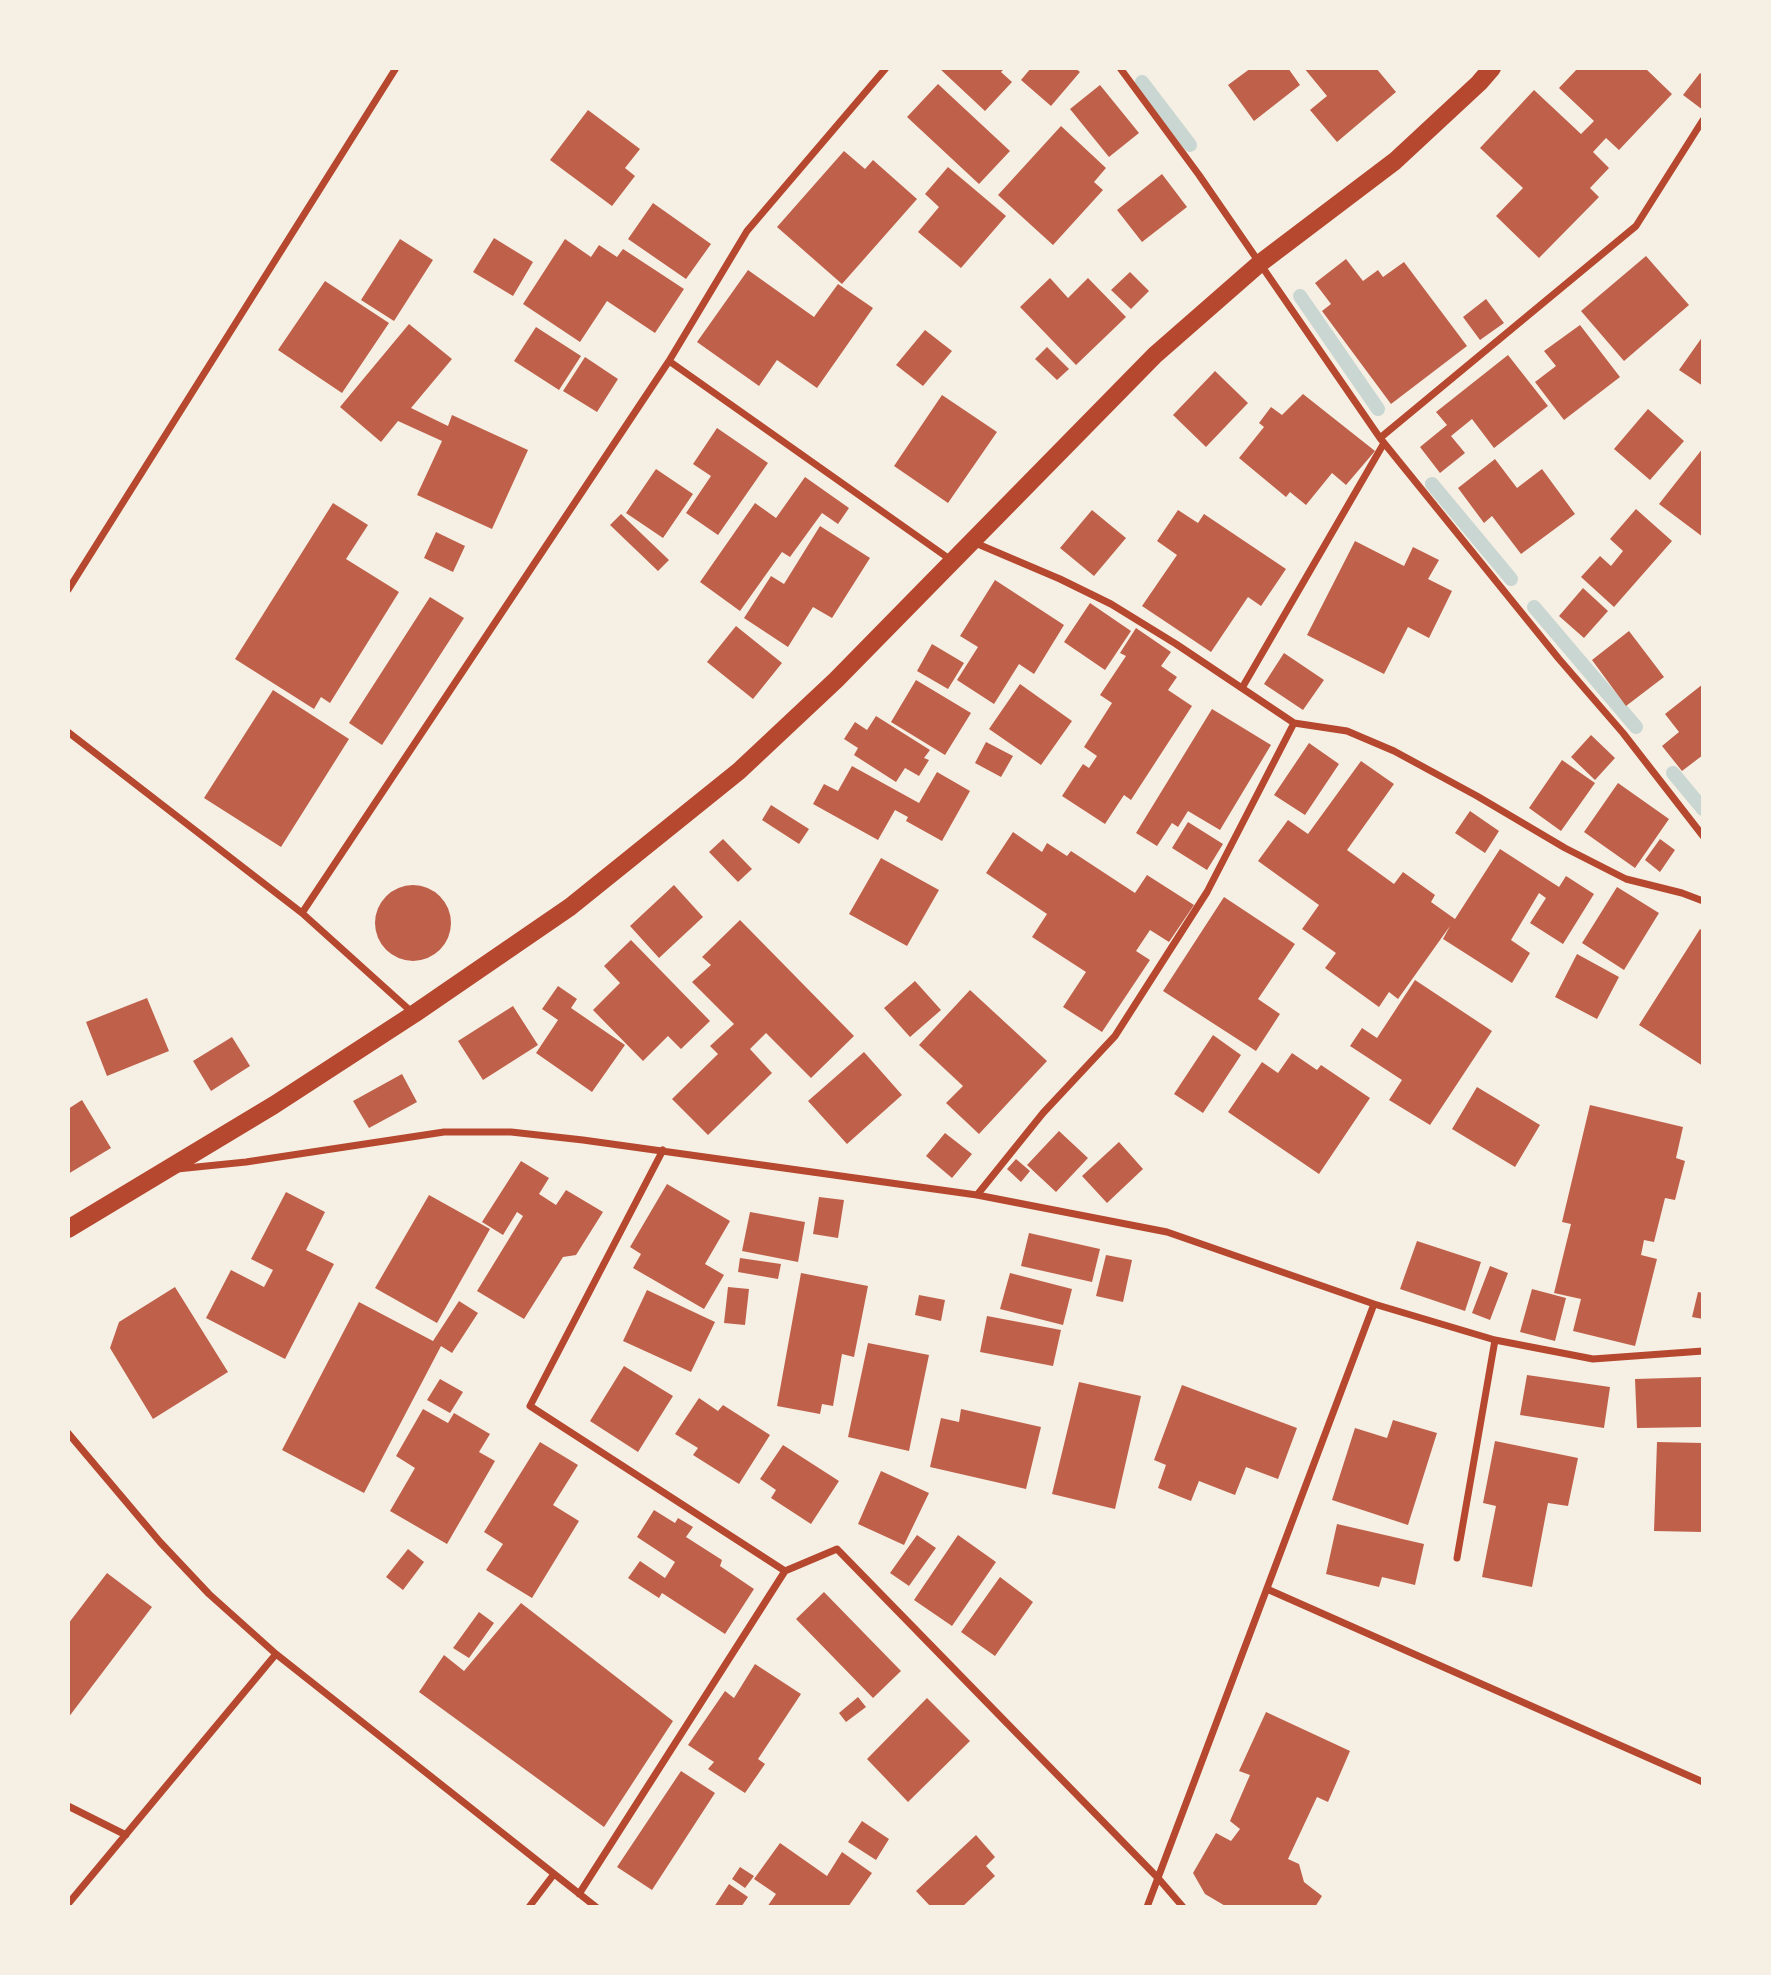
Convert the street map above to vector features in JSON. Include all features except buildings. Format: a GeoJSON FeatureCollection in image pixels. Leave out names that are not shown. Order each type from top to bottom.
{"type":"FeatureCollection","features":[{"type":"Feature","properties":{"kind":"main road"},"geometry":{"type":"LineString","coordinates":[[68,1229],[274,1105],[570,908],[739,771],[836,680],[1155,355],[1259,264],[1395,160],[1492,68]]}},
{"type":"Feature","properties":{"kind":"street"},"geometry":{"type":"LineString","coordinates":[[68,590],[396,68]]}},
{"type":"Feature","properties":{"kind":"street"},"geometry":{"type":"LineString","coordinates":[[302,913],[669,361],[747,231],[886,68]]}},
{"type":"Feature","properties":{"kind":"street"},"geometry":{"type":"LineString","coordinates":[[1120,68],[1199,175],[1382,441],[1559,659],[1623,733],[1703,836]]}},
{"type":"Feature","properties":{"kind":"street"},"geometry":{"type":"LineString","coordinates":[[1242,688],[1382,441],[1636,226],[1703,120]]}},
{"type":"Feature","properties":{"kind":"street"},"geometry":{"type":"LineString","coordinates":[[669,361],[952,561]]}},
{"type":"Feature","properties":{"kind":"street"},"geometry":{"type":"LineString","coordinates":[[972,541],[1111,604],[1294,723],[1347,731],[1394,751],[1564,848],[1626,879],[1682,892],[1703,901]]}},
{"type":"Feature","properties":{"kind":"street"},"geometry":{"type":"LineString","coordinates":[[977,1195],[1043,1113],[1115,1036],[1207,891],[1294,723]]}},
{"type":"Feature","properties":{"kind":"street"},"geometry":{"type":"LineString","coordinates":[[68,732],[302,913],[414,1014]]}},
{"type":"Feature","properties":{"kind":"street"},"geometry":{"type":"LineString","coordinates":[[163,1171],[246,1162],[444,1132],[511,1132],[663,1150],[977,1195],[1167,1232],[1374,1304],[1495,1340],[1593,1359],[1703,1351]]}},
{"type":"Feature","properties":{"kind":"street"},"geometry":{"type":"LineString","coordinates":[[663,1150],[530,1406],[785,1571]]}},
{"type":"Feature","properties":{"kind":"street"},"geometry":{"type":"LineString","coordinates":[[1147,1907],[1374,1304]]}},
{"type":"Feature","properties":{"kind":"street"},"geometry":{"type":"LineString","coordinates":[[1457,1558],[1495,1340]]}},
{"type":"Feature","properties":{"kind":"street"},"geometry":{"type":"LineString","coordinates":[[68,1433],[192,1577],[276,1654],[596,1907]]}},
{"type":"Feature","properties":{"kind":"street"},"geometry":{"type":"LineString","coordinates":[[579,1894],[785,1571],[837,1549],[1158,1878],[1183,1907]]}},
{"type":"Feature","properties":{"kind":"street"},"geometry":{"type":"LineString","coordinates":[[1267,1589],[1703,1782]]}},
{"type":"Feature","properties":{"kind":"street"},"geometry":{"type":"LineString","coordinates":[[68,1904],[276,1654]]}},
{"type":"Feature","properties":{"kind":"street"},"geometry":{"type":"LineString","coordinates":[[68,1806],[126,1835]]}},
{"type":"Feature","properties":{"kind":"street"},"geometry":{"type":"LineString","coordinates":[[529,1907],[554,1874]]}},
{"type":"Feature","properties":{"kind":"waterway"},"geometry":{"type":"LineString","coordinates":[[1142,82],[1190,145]]}},
{"type":"Feature","properties":{"kind":"waterway"},"geometry":{"type":"LineString","coordinates":[[1300,296],[1378,409]]}},
{"type":"Feature","properties":{"kind":"waterway"},"geometry":{"type":"LineString","coordinates":[[1432,484],[1511,579]]}},
{"type":"Feature","properties":{"kind":"waterway"},"geometry":{"type":"LineString","coordinates":[[1534,607],[1636,727]]}},
{"type":"Feature","properties":{"kind":"waterway"},"geometry":{"type":"LineString","coordinates":[[1673,773],[1703,809]]}}]}
